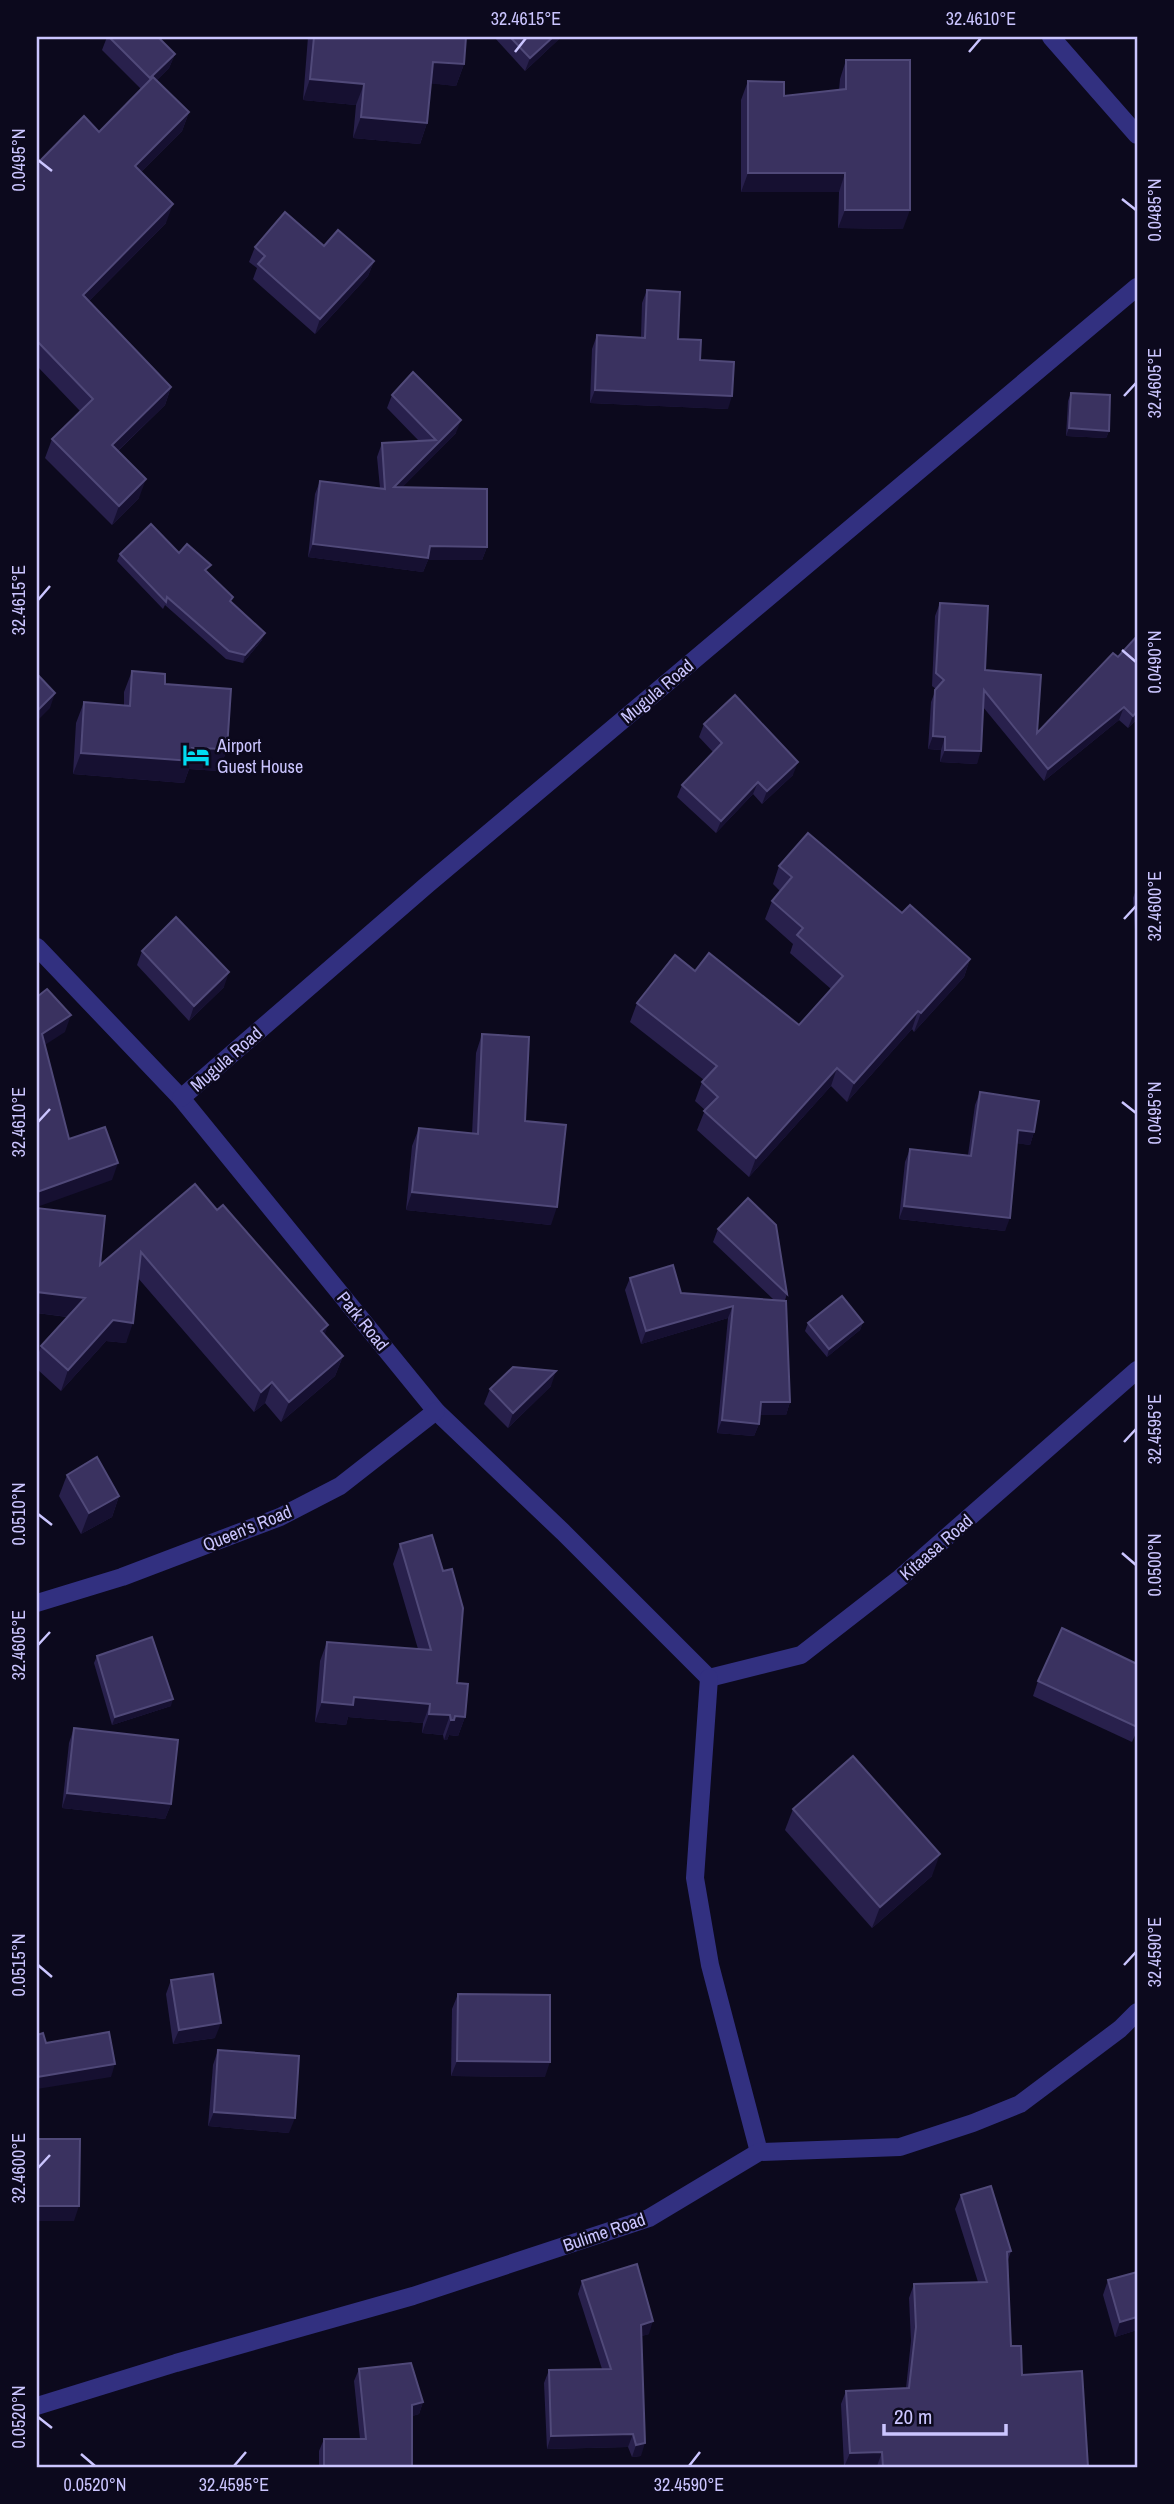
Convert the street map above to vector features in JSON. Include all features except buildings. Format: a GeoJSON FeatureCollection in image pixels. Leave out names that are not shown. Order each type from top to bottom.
{"type":"FeatureCollection","features":[{"type":"Feature","properties":{"kind":"street"},"geometry":{"type":"LineString","coordinates":[[1051,37],[1137,135]]}},
{"type":"Feature","properties":{"kind":"street","name":"Mugula Road"},"geometry":{"type":"LineString","coordinates":[[181,1098],[428,884],[1137,287]]}},
{"type":"Feature","properties":{"kind":"street","name":"Park Road"},"geometry":{"type":"LineString","coordinates":[[37,947],[181,1098],[436,1411],[563,1532],[709,1678]]}},
{"type":"Feature","properties":{"kind":"street","name":"Kitaasa Road"},"geometry":{"type":"LineString","coordinates":[[709,1678],[801,1655],[901,1578],[1137,1370]]}},
{"type":"Feature","properties":{"kind":"street","name":"Queen's Road"},"geometry":{"type":"LineString","coordinates":[[37,1603],[122,1577],[280,1517],[340,1486],[436,1411]]}},
{"type":"Feature","properties":{"kind":"street"},"geometry":{"type":"LineString","coordinates":[[709,1678],[695,1878],[710,1965],[759,2152]]}},
{"type":"Feature","properties":{"kind":"street","name":"Bulime Road"},"geometry":{"type":"LineString","coordinates":[[37,2406],[176,2363],[413,2296],[649,2218],[759,2152],[900,2147],[973,2123],[1020,2104],[1120,2029],[1137,2012]]}},
{"type":"Feature","properties":{"kind":"place","name":"Airport Guest House"},"geometry":{"type":"Point","coordinates":[196,755]}}]}
